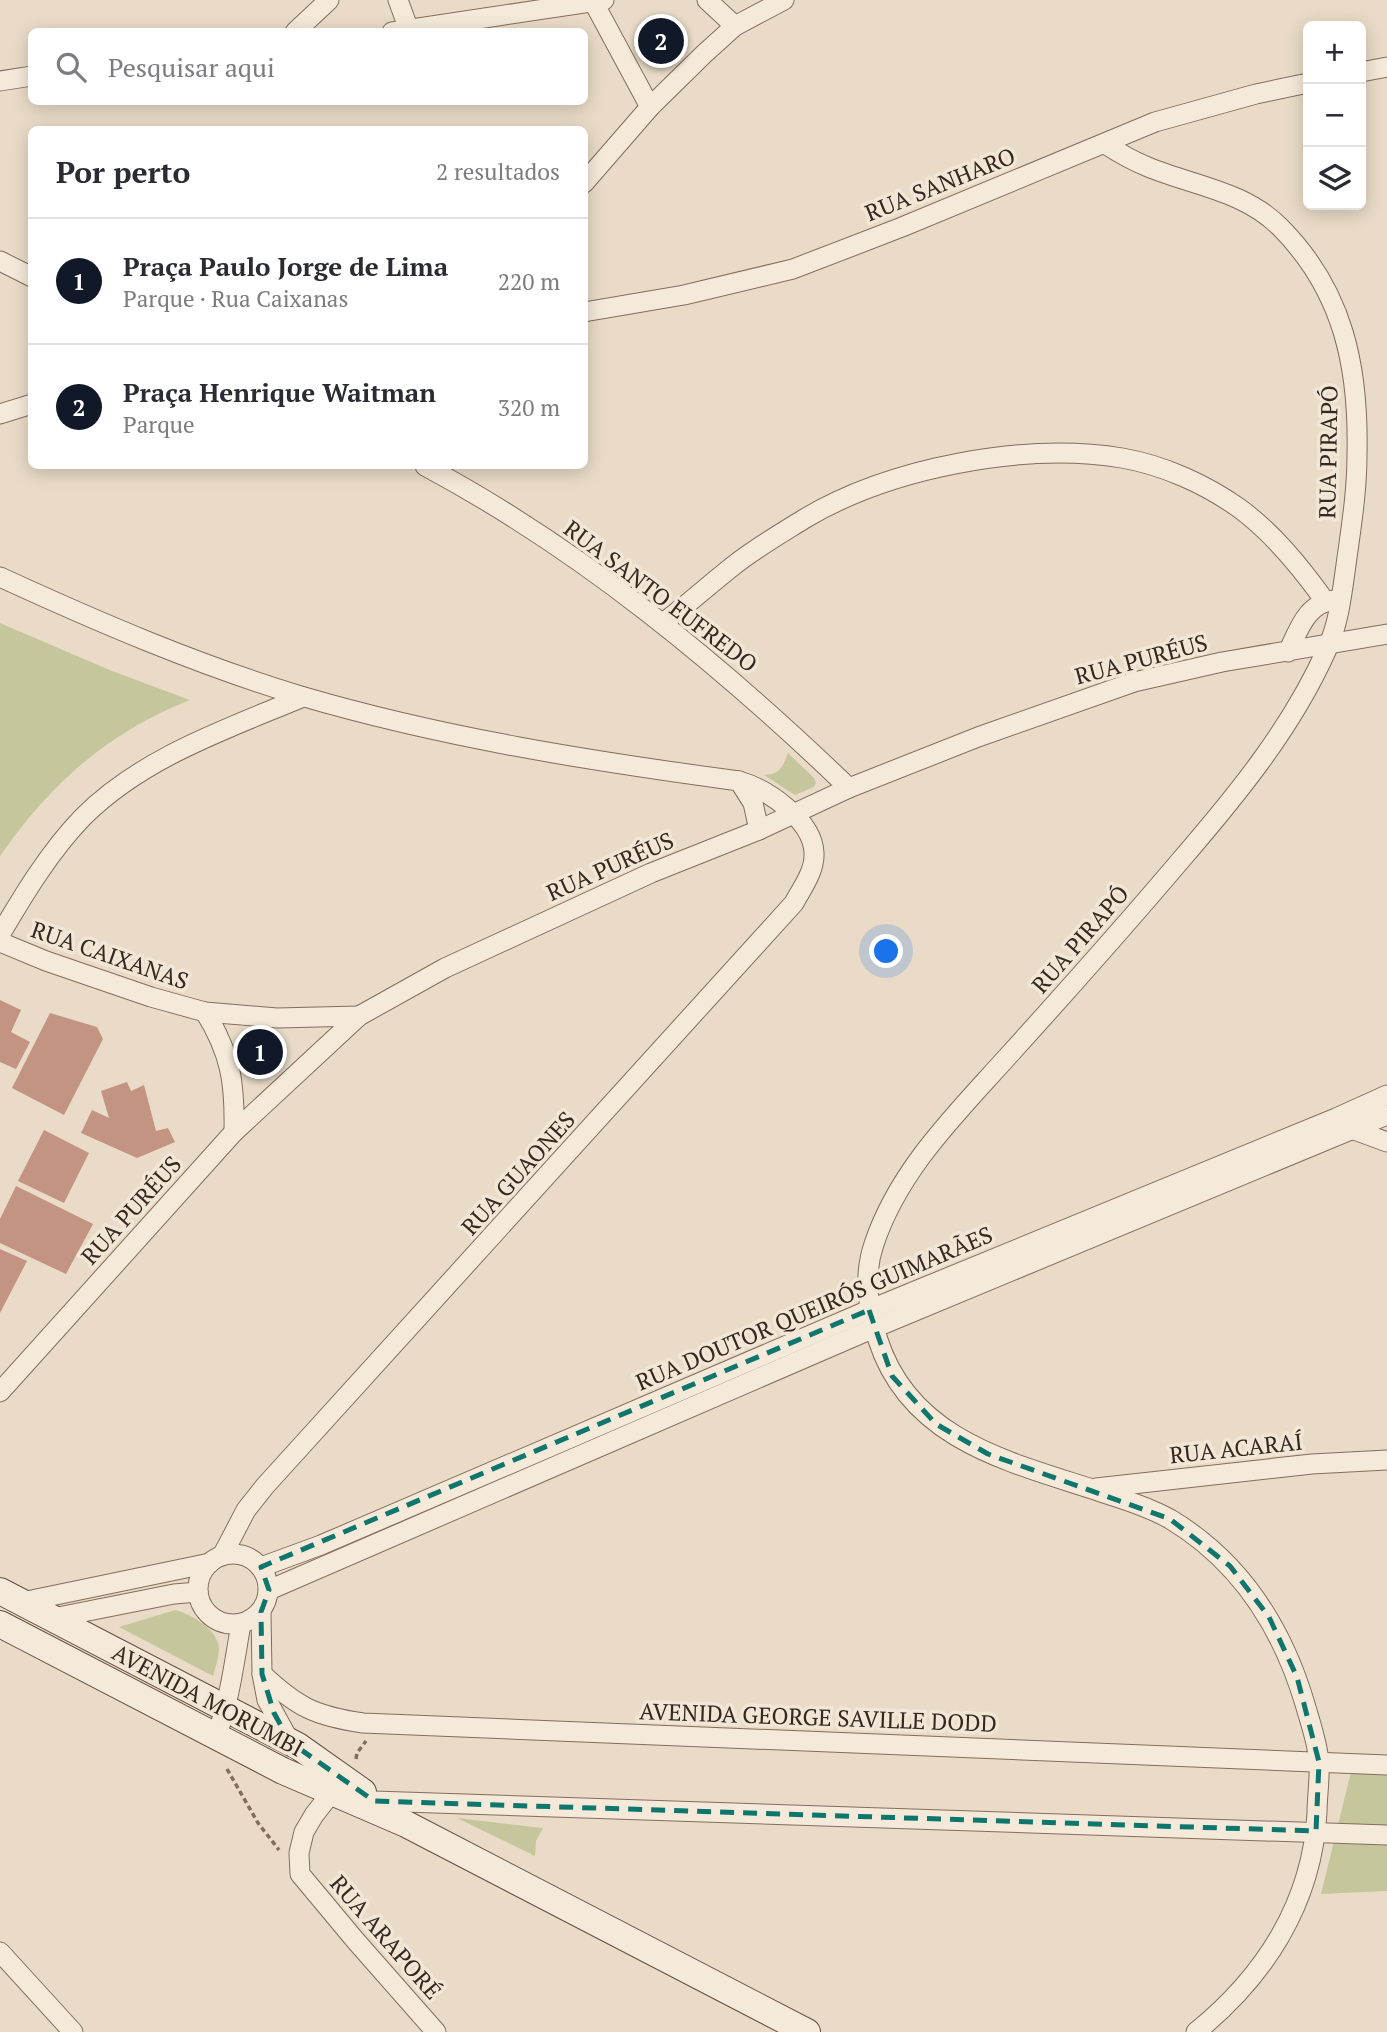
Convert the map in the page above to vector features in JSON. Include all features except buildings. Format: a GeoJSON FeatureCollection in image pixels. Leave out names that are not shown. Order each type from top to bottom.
{"type":"FeatureCollection","features":[{"type":"Feature","properties":{"kind":"main road","name":"AVENIDA MORUMBI"},"geometry":{"type":"LineString","coordinates":[[11,1596],[289,1742],[343,1777],[406,1824]]}},
{"type":"Feature","properties":{"kind":"main road"},"geometry":{"type":"LineString","coordinates":[[0,1623],[33,1624],[53,1618]]}},
{"type":"Feature","properties":{"kind":"main road","name":"AVENIDA MORUMBI"},"geometry":{"type":"LineString","coordinates":[[0,1623],[216,1737],[343,1777],[406,1824],[807,2032]]}},
{"type":"Feature","properties":{"kind":"street"},"geometry":{"type":"LineString","coordinates":[[299,28],[328,0]]}},
{"type":"Feature","properties":{"kind":"street"},"geometry":{"type":"LineString","coordinates":[[398,0],[401,28]]}},
{"type":"Feature","properties":{"kind":"street"},"geometry":{"type":"LineString","coordinates":[[707,0],[735,26]]}},
{"type":"Feature","properties":{"kind":"street"},"geometry":{"type":"LineString","coordinates":[[588,178],[650,107],[735,26],[784,0]]}},
{"type":"Feature","properties":{"kind":"street"},"geometry":{"type":"LineString","coordinates":[[421,28],[599,1],[650,107]]}},
{"type":"Feature","properties":{"kind":"street"},"geometry":{"type":"LineString","coordinates":[[1366,71],[1387,67]]}},
{"type":"Feature","properties":{"kind":"street"},"geometry":{"type":"LineString","coordinates":[[0,80],[28,76]]}},
{"type":"Feature","properties":{"kind":"street","name":"RUA SANHARO"},"geometry":{"type":"LineString","coordinates":[[588,311],[719,288],[793,269],[915,222],[1154,122],[1303,84]]}},
{"type":"Feature","properties":{"kind":"street","name":"RUA PIRAPÓ"},"geometry":{"type":"LineString","coordinates":[[1105,144],[1154,170],[1195,181],[1255,207],[1280,227],[1323,282],[1345,335],[1358,410],[1357,491],[1333,601],[1330,644],[1290,716],[1240,791],[1106,948],[944,1128],[908,1174],[891,1200],[870,1257],[867,1288],[872,1319],[892,1376],[936,1424],[988,1454],[1142,1506],[1170,1519],[1213,1551],[1248,1586],[1269,1617],[1297,1677],[1319,1762],[1316,1831],[1306,1882],[1297,1906],[1266,1961],[1226,2008],[1196,2032]]}},
{"type":"Feature","properties":{"kind":"street"},"geometry":{"type":"LineString","coordinates":[[0,261],[28,275]]}},
{"type":"Feature","properties":{"kind":"street"},"geometry":{"type":"LineString","coordinates":[[0,414],[28,405]]}},
{"type":"Feature","properties":{"kind":"street"},"geometry":{"type":"LineString","coordinates":[[663,623],[735,565],[806,518],[864,490],[958,463],[1014,455],[1062,453],[1122,458],[1161,468],[1204,487],[1267,530],[1305,574],[1333,601],[1311,611],[1288,652]]}},
{"type":"Feature","properties":{"kind":"street","name":"RUA SANTO EUFREDO"},"geometry":{"type":"LineString","coordinates":[[431,469],[455,481],[557,547],[663,623],[772,715],[849,788]]}},
{"type":"Feature","properties":{"kind":"street"},"geometry":{"type":"LineString","coordinates":[[0,577],[155,643],[245,678],[303,696],[423,728],[549,754],[739,781],[761,790],[793,815]]}},
{"type":"Feature","properties":{"kind":"street","name":"RUA PURÉUS"},"geometry":{"type":"LineString","coordinates":[[0,1392],[234,1132],[359,1016],[445,968],[651,873],[793,815],[849,788],[978,737],[1135,682],[1222,662],[1387,634]]}},
{"type":"Feature","properties":{"kind":"street"},"geometry":{"type":"LineString","coordinates":[[0,935],[55,850],[84,817],[118,788],[154,763],[303,696]]}},
{"type":"Feature","properties":{"kind":"street"},"geometry":{"type":"LineString","coordinates":[[739,781],[753,803],[758,830]]}},
{"type":"Feature","properties":{"kind":"street","name":"RUA GUAONES"},"geometry":{"type":"LineString","coordinates":[[216,1559],[246,1510],[265,1486],[794,903],[808,878],[814,851],[802,825],[793,815]]}},
{"type":"Feature","properties":{"kind":"street","name":"RUA CAIXANAS"},"geometry":{"type":"LineString","coordinates":[[0,942],[46,961],[205,1013],[278,1018],[359,1016]]}},
{"type":"Feature","properties":{"kind":"street","name":"RUA CAIXANAS"},"geometry":{"type":"LineString","coordinates":[[205,1013],[221,1038],[229,1069],[235,1095],[234,1132]]}},
{"type":"Feature","properties":{"kind":"street","name":"RUA DOUTOR QUEIRÓS GUIMARÃES"},"geometry":{"type":"LineString","coordinates":[[268,1590],[872,1319],[1387,1095]]}},
{"type":"Feature","properties":{"kind":"street","name":"RUA DOUTOR QUEIRÓS GUIMARÃES"},"geometry":{"type":"LineString","coordinates":[[261,1567],[321,1545],[872,1319],[1387,1115]]}},
{"type":"Feature","properties":{"kind":"street"},"geometry":{"type":"LineString","coordinates":[[1336,1118],[1353,1130],[1387,1142]]}},
{"type":"Feature","properties":{"kind":"street","name":"RUA ACARAÍ"},"geometry":{"type":"LineString","coordinates":[[1091,1488],[1311,1464],[1387,1460]]}},
{"type":"Feature","properties":{"kind":"street"},"geometry":{"type":"LineString","coordinates":[[11,1596],[243,1555],[261,1567],[267,1577],[268,1590],[261,1612],[262,1674],[267,1700],[289,1742]]}},
{"type":"Feature","properties":{"kind":"street"},"geometry":{"type":"LineString","coordinates":[[216,1559],[203,1571],[198,1592],[201,1604],[208,1614],[217,1621],[241,1624],[261,1612]]}},
{"type":"Feature","properties":{"kind":"street"},"geometry":{"type":"LineString","coordinates":[[53,1618],[174,1594],[198,1592]]}},
{"type":"Feature","properties":{"kind":"street"},"geometry":{"type":"LineString","coordinates":[[216,1737],[226,1708],[241,1624]]}},
{"type":"Feature","properties":{"kind":"street","name":"AVENIDA GEORGE SAVILLE DODD"},"geometry":{"type":"LineString","coordinates":[[262,1674],[310,1712],[333,1719],[394,1725],[1387,1765]]}},
{"type":"Feature","properties":{"kind":"street","name":"RUA ARAPORÉ"},"geometry":{"type":"LineString","coordinates":[[343,1777],[314,1815],[300,1841],[300,1874],[436,2032]]}},
{"type":"Feature","properties":{"kind":"street"},"geometry":{"type":"LineString","coordinates":[[374,1801],[1387,1835]]}},
{"type":"Feature","properties":{"kind":"street"},"geometry":{"type":"LineString","coordinates":[[0,1952],[73,2032]]}},
{"type":"Feature","properties":{"kind":"path"},"geometry":{"type":"LineString","coordinates":[[343,1777],[371,1734],[394,1725]]}},
{"type":"Feature","properties":{"kind":"path","name":"RUA ARAPORÉ"},"geometry":{"type":"LineString","coordinates":[[216,1737],[220,1754],[231,1777],[258,1824],[300,1874]]}},
{"type":"Feature","properties":{"kind":"highlighted area"},"geometry":{"type":"Polygon","coordinates":[[[869,1310],[892,1376],[936,1424],[988,1454],[1170,1519],[1230,1566],[1269,1617],[1297,1677],[1319,1762],[1316,1831],[374,1801],[290,1742],[274,1713],[262,1674],[261,1612],[269,1590],[261,1567],[869,1310]]]}},
{"type":"Feature","properties":{"kind":"green space"},"geometry":{"type":"Polygon","coordinates":[[[657,25],[670,29],[679,40],[673,49],[656,58],[646,54],[642,44],[648,28],[657,25]]]}},
{"type":"Feature","properties":{"kind":"green space"},"geometry":{"type":"Polygon","coordinates":[[[0,623],[112,671],[190,700],[132,728],[83,763],[40,805],[0,856],[0,623]]]}},
{"type":"Feature","properties":{"kind":"green space"},"geometry":{"type":"Polygon","coordinates":[[[788,753],[814,778],[814,787],[795,795],[764,775],[780,769],[788,753]]]}},
{"type":"Feature","properties":{"kind":"green space"},"geometry":{"type":"Polygon","coordinates":[[[175,1610],[196,1619],[214,1635],[219,1649],[213,1676],[119,1627],[175,1610]]]}},
{"type":"Feature","properties":{"kind":"green space"},"geometry":{"type":"Polygon","coordinates":[[[1353,1764],[1387,1771],[1387,1891],[1321,1894],[1353,1764]]]}},
{"type":"Feature","properties":{"kind":"green space"},"geometry":{"type":"Polygon","coordinates":[[[457,1818],[543,1828],[536,1841],[535,1856],[457,1818]]]}},
{"type":"Feature","properties":{"kind":"place","name":"Praça Henrique Waitman"},"geometry":{"type":"Point","coordinates":[661,41]}},
{"type":"Feature","properties":{"kind":"place","name":"Praça Paulo Jorge de Lima"},"geometry":{"type":"Point","coordinates":[260,1052]}}]}
